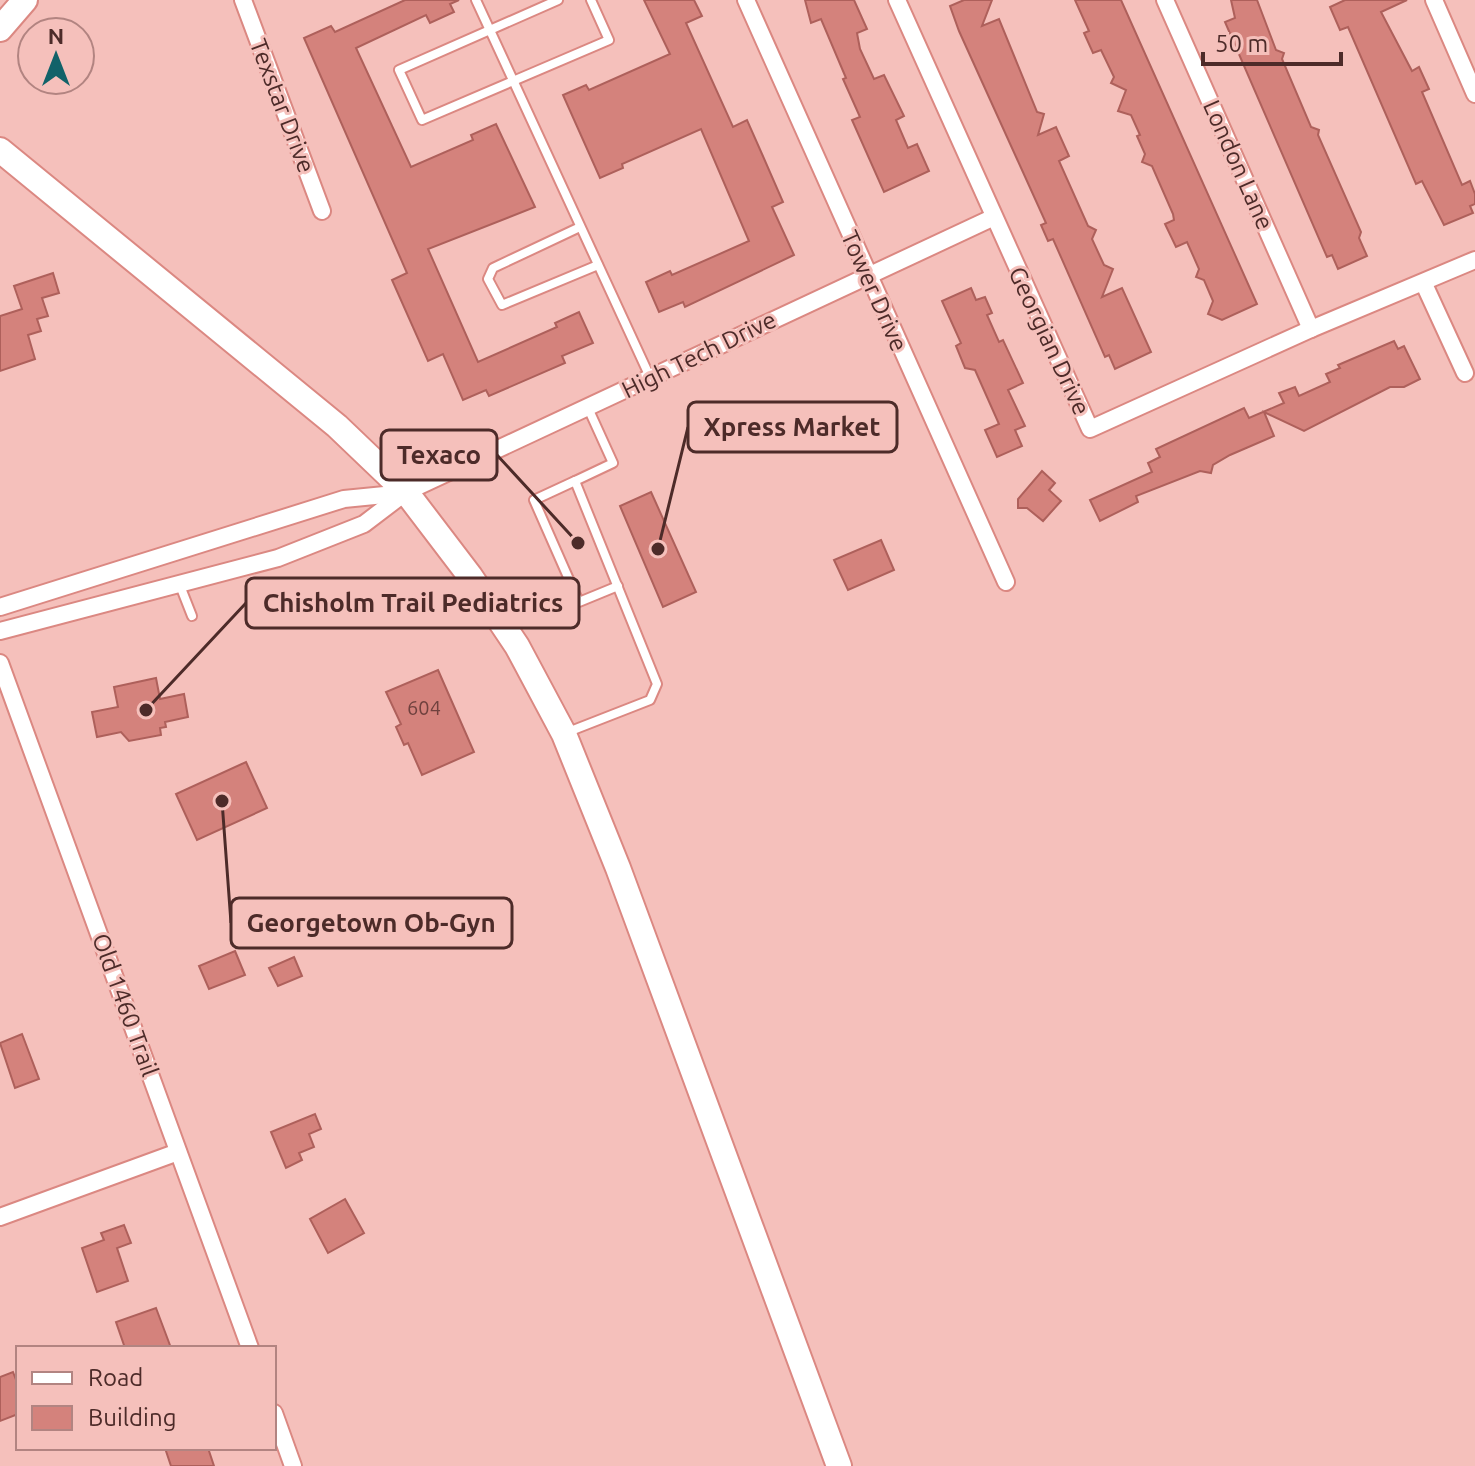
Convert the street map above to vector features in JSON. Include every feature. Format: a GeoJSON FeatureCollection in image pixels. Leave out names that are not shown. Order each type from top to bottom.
{"type":"FeatureCollection","features":[{"type":"Feature","properties":{"kind":"main road"},"geometry":{"type":"LineString","coordinates":[[0,29],[25,0]]}},
{"type":"Feature","properties":{"kind":"main road"},"geometry":{"type":"LineString","coordinates":[[0,150],[337,426],[406,492],[470,576],[517,646],[564,734],[618,868],[839,1466]]}},
{"type":"Feature","properties":{"kind":"street","name":"Texstar Drive"},"geometry":{"type":"LineString","coordinates":[[243,0],[322,211]]}},
{"type":"Feature","properties":{"kind":"street","name":"Tower Drive"},"geometry":{"type":"LineString","coordinates":[[746,0],[866,275],[1006,582]]}},
{"type":"Feature","properties":{"kind":"street","name":"Georgian Drive"},"geometry":{"type":"LineString","coordinates":[[897,0],[992,218],[1090,429],[1311,329],[1475,260]]}},
{"type":"Feature","properties":{"kind":"street","name":"London Lane"},"geometry":{"type":"LineString","coordinates":[[1165,0],[1311,329]]}},
{"type":"Feature","properties":{"kind":"street"},"geometry":{"type":"LineString","coordinates":[[1434,0],[1475,94]]}},
{"type":"Feature","properties":{"kind":"street","name":"High Tech Drive"},"geometry":{"type":"LineString","coordinates":[[0,631],[278,558],[364,524],[406,492],[992,218]]}},
{"type":"Feature","properties":{"kind":"street"},"geometry":{"type":"LineString","coordinates":[[1424,284],[1465,373]]}},
{"type":"Feature","properties":{"kind":"street","name":"High Tech Drive"},"geometry":{"type":"LineString","coordinates":[[0,607],[344,499],[406,492]]}},
{"type":"Feature","properties":{"kind":"street","name":"Old 1460 Trail"},"geometry":{"type":"LineString","coordinates":[[0,663],[249,1346]]}},
{"type":"Feature","properties":{"kind":"street"},"geometry":{"type":"LineString","coordinates":[[0,1217],[178,1152]]}},
{"type":"Feature","properties":{"kind":"street"},"geometry":{"type":"LineString","coordinates":[[276,1419],[293,1466]]}},
{"type":"Feature","properties":{"kind":"lane"},"geometry":{"type":"LineString","coordinates":[[476,0],[650,378]]}},
{"type":"Feature","properties":{"kind":"lane"},"geometry":{"type":"LineString","coordinates":[[558,0],[399,70],[422,120],[609,40],[591,0]]}},
{"type":"Feature","properties":{"kind":"lane"},"geometry":{"type":"LineString","coordinates":[[580,227],[493,268],[488,279],[502,305],[598,265]]}},
{"type":"Feature","properties":{"kind":"lane"},"geometry":{"type":"LineString","coordinates":[[588,408],[613,463],[534,500],[579,602],[618,586]]}},
{"type":"Feature","properties":{"kind":"lane"},"geometry":{"type":"LineString","coordinates":[[564,734],[650,700],[657,684],[575,481]]}},
{"type":"Feature","properties":{"kind":"lane"},"geometry":{"type":"LineString","coordinates":[[179,582],[192,616]]}},
{"type":"Feature","properties":{"kind":"building"},"geometry":{"type":"Polygon","coordinates":[[[405,0],[459,0],[450,4],[454,12],[430,23],[426,15],[356,48],[411,167],[473,140],[471,135],[496,124],[535,207],[428,249],[478,362],[557,327],[555,323],[579,312],[593,343],[562,356],[565,363],[489,396],[486,390],[463,400],[443,354],[428,361],[392,280],[407,273],[304,38],[331,26],[335,32],[405,0]]]}},
{"type":"Feature","properties":{"kind":"building"},"geometry":{"type":"Polygon","coordinates":[[[644,0],[694,0],[702,16],[686,23],[733,127],[747,120],[783,202],[772,207],[794,255],[685,307],[683,302],[659,312],[646,282],[670,271],[672,275],[749,241],[701,129],[622,164],[623,168],[600,178],[563,95],[586,85],[589,90],[670,54],[644,0]]]}},
{"type":"Feature","properties":{"kind":"building"},"geometry":{"type":"Polygon","coordinates":[[[805,0],[854,0],[867,29],[857,33],[860,49],[874,79],[884,75],[904,116],[896,120],[908,148],[917,144],[929,171],[884,192],[852,120],[860,117],[843,79],[846,78],[821,19],[811,23],[805,0]]]}},
{"type":"Feature","properties":{"kind":"building"},"geometry":{"type":"Polygon","coordinates":[[[964,0],[992,0],[982,26],[999,19],[1037,112],[1044,114],[1038,135],[1056,127],[1069,156],[1059,161],[1088,226],[1096,230],[1092,239],[1104,265],[1113,269],[1102,297],[1122,288],[1151,352],[1115,369],[1109,355],[1105,357],[1053,239],[1048,241],[1041,225],[1046,223],[959,31],[950,6],[964,0]]]}},
{"type":"Feature","properties":{"kind":"building"},"geometry":{"type":"Polygon","coordinates":[[[1075,0],[1121,0],[1257,304],[1222,320],[1208,314],[1213,301],[1204,280],[1196,277],[1199,269],[1187,242],[1176,247],[1165,224],[1174,220],[1173,214],[1152,166],[1142,162],[1145,154],[1137,136],[1140,135],[1131,115],[1118,111],[1126,90],[1111,83],[1114,77],[1101,50],[1093,53],[1084,33],[1089,31],[1075,0]]]}},
{"type":"Feature","properties":{"kind":"building"},"geometry":{"type":"Polygon","coordinates":[[[1231,0],[1257,0],[1276,50],[1284,53],[1282,59],[1311,127],[1319,130],[1318,135],[1361,232],[1359,238],[1367,256],[1338,269],[1332,255],[1327,257],[1225,22],[1235,18],[1231,0]]]}},
{"type":"Feature","properties":{"kind":"building"},"geometry":{"type":"Polygon","coordinates":[[[1345,0],[1407,0],[1381,12],[1412,71],[1419,67],[1429,89],[1422,92],[1462,185],[1470,181],[1475,194],[1475,204],[1470,206],[1473,213],[1444,225],[1422,181],[1416,184],[1348,27],[1340,30],[1330,7],[1345,0]]]}},
{"type":"Feature","properties":{"kind":"building"},"geometry":{"type":"Polygon","coordinates":[[[53,273],[59,293],[42,298],[48,316],[37,319],[41,331],[28,335],[35,359],[0,371],[0,316],[22,309],[14,286],[53,273]]]}},
{"type":"Feature","properties":{"kind":"building"},"geometry":{"type":"Polygon","coordinates":[[[971,288],[976,300],[985,297],[992,313],[987,315],[999,342],[1003,340],[1023,383],[1008,390],[1025,426],[1015,430],[1022,446],[997,457],[985,430],[999,424],[975,370],[965,368],[956,346],[961,343],[942,301],[971,288]]]}},
{"type":"Feature","properties":{"kind":"building"},"geometry":{"type":"Polygon","coordinates":[[[1394,341],[1398,349],[1404,346],[1420,379],[1404,387],[1390,387],[1304,431],[1264,412],[1274,436],[1230,455],[1213,465],[1211,473],[1200,471],[1136,496],[1138,502],[1100,521],[1090,500],[1152,472],[1148,463],[1160,457],[1156,449],[1244,408],[1249,418],[1284,403],[1279,393],[1295,387],[1299,396],[1330,382],[1326,374],[1340,368],[1338,365],[1394,341]]]}},
{"type":"Feature","properties":{"kind":"building"},"geometry":{"type":"Polygon","coordinates":[[[1042,471],[1055,483],[1049,490],[1061,501],[1043,521],[1027,508],[1018,508],[1018,499],[1042,471]]]}},
{"type":"Feature","properties":{"kind":"building"},"geometry":{"type":"Polygon","coordinates":[[[651,492],[696,592],[663,607],[620,506],[651,492]]]}},
{"type":"Feature","properties":{"kind":"building"},"geometry":{"type":"Polygon","coordinates":[[[881,540],[894,570],[848,590],[834,560],[881,540]]]}},
{"type":"Feature","properties":{"kind":"building"},"geometry":{"type":"Polygon","coordinates":[[[438,670],[474,752],[422,775],[408,743],[404,745],[396,727],[401,724],[386,692],[438,670]]]}},
{"type":"Feature","properties":{"kind":"building"},"geometry":{"type":"Polygon","coordinates":[[[156,678],[160,699],[184,694],[188,717],[165,722],[166,727],[160,728],[161,735],[129,741],[121,732],[97,737],[92,712],[118,707],[114,687],[156,678]]]}},
{"type":"Feature","properties":{"kind":"building"},"geometry":{"type":"Polygon","coordinates":[[[246,762],[267,808],[197,840],[176,794],[246,762]]]}},
{"type":"Feature","properties":{"kind":"building"},"geometry":{"type":"Polygon","coordinates":[[[235,951],[245,975],[209,989],[199,966],[235,951]]]}},
{"type":"Feature","properties":{"kind":"building"},"geometry":{"type":"Polygon","coordinates":[[[294,957],[302,976],[278,986],[269,968],[294,957]]]}},
{"type":"Feature","properties":{"kind":"building"},"geometry":{"type":"Polygon","coordinates":[[[22,1034],[39,1079],[15,1088],[0,1043],[22,1034]]]}},
{"type":"Feature","properties":{"kind":"building"},"geometry":{"type":"Polygon","coordinates":[[[315,1114],[321,1129],[309,1134],[314,1147],[299,1153],[302,1160],[286,1168],[271,1132],[315,1114]]]}},
{"type":"Feature","properties":{"kind":"building"},"geometry":{"type":"Polygon","coordinates":[[[345,1199],[364,1233],[328,1253],[310,1219],[345,1199]]]}},
{"type":"Feature","properties":{"kind":"building"},"geometry":{"type":"Polygon","coordinates":[[[124,1225],[131,1243],[117,1248],[128,1281],[97,1292],[82,1248],[104,1240],[101,1233],[124,1225]]]}},
{"type":"Feature","properties":{"kind":"building"},"geometry":{"type":"Polygon","coordinates":[[[156,1308],[170,1346],[124,1346],[116,1322],[156,1308]]]}},
{"type":"Feature","properties":{"kind":"building"},"geometry":{"type":"Polygon","coordinates":[[[13,1372],[16,1380],[16,1415],[0,1421],[0,1377],[13,1372]]]}},
{"type":"Feature","properties":{"kind":"building"},"geometry":{"type":"Polygon","coordinates":[[[166,1450],[209,1450],[214,1466],[171,1466],[166,1450]]]}},
{"type":"Feature","properties":{"kind":"place","name":"Texaco"},"geometry":{"type":"Point","coordinates":[578,543]}},
{"type":"Feature","properties":{"kind":"place","name":"Xpress Market"},"geometry":{"type":"Point","coordinates":[658,549]}},
{"type":"Feature","properties":{"kind":"place","name":"Chisholm Trail Pediatrics"},"geometry":{"type":"Point","coordinates":[146,710]}},
{"type":"Feature","properties":{"kind":"place","name":"Georgetown Ob-Gyn"},"geometry":{"type":"Point","coordinates":[222,801]}}]}
